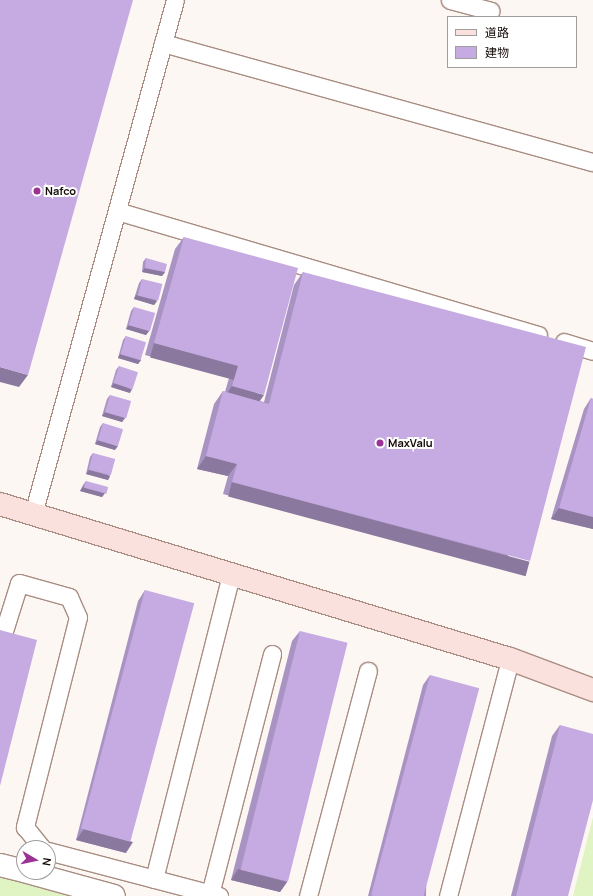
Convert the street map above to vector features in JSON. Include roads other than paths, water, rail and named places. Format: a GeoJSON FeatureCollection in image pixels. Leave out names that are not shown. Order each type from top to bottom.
{"type":"FeatureCollection","features":[{"type":"Feature","properties":{"kind":"street"},"geometry":{"type":"LineString","coordinates":[[0,504],[510,659],[593,690]]}},
{"type":"Feature","properties":{"kind":"street"},"geometry":{"type":"LineString","coordinates":[[0,865],[16,869]]}},
{"type":"Feature","properties":{"kind":"street"},"geometry":{"type":"LineString","coordinates":[[56,880],[114,896]]}},
{"type":"Feature","properties":{"kind":"lane"},"geometry":{"type":"LineString","coordinates":[[33,514],[175,0]]}},
{"type":"Feature","properties":{"kind":"lane"},"geometry":{"type":"LineString","coordinates":[[450,0],[491,11]]}},
{"type":"Feature","properties":{"kind":"lane"},"geometry":{"type":"LineString","coordinates":[[163,43],[593,162]]}},
{"type":"Feature","properties":{"kind":"lane"},"geometry":{"type":"LineString","coordinates":[[116,211],[593,351]]}},
{"type":"Feature","properties":{"kind":"lane"},"geometry":{"type":"LineString","coordinates":[[154,879],[231,575]]}},
{"type":"Feature","properties":{"kind":"lane"},"geometry":{"type":"LineString","coordinates":[[4,631],[19,583],[69,597],[78,617],[25,827],[36,840]]}},
{"type":"Feature","properties":{"kind":"lane"},"geometry":{"type":"LineString","coordinates":[[56,853],[214,895],[272,654]]}},
{"type":"Feature","properties":{"kind":"lane"},"geometry":{"type":"LineString","coordinates":[[448,896],[510,659]]}},
{"type":"Feature","properties":{"kind":"lane"},"geometry":{"type":"LineString","coordinates":[[308,896],[368,672]]}},
{"type":"Feature","properties":{"kind":"place","name":"Nafco"},"geometry":{"type":"Point","coordinates":[37,191]}},
{"type":"Feature","properties":{"kind":"place","name":"MaxValu"},"geometry":{"type":"Point","coordinates":[380,443]}}]}
